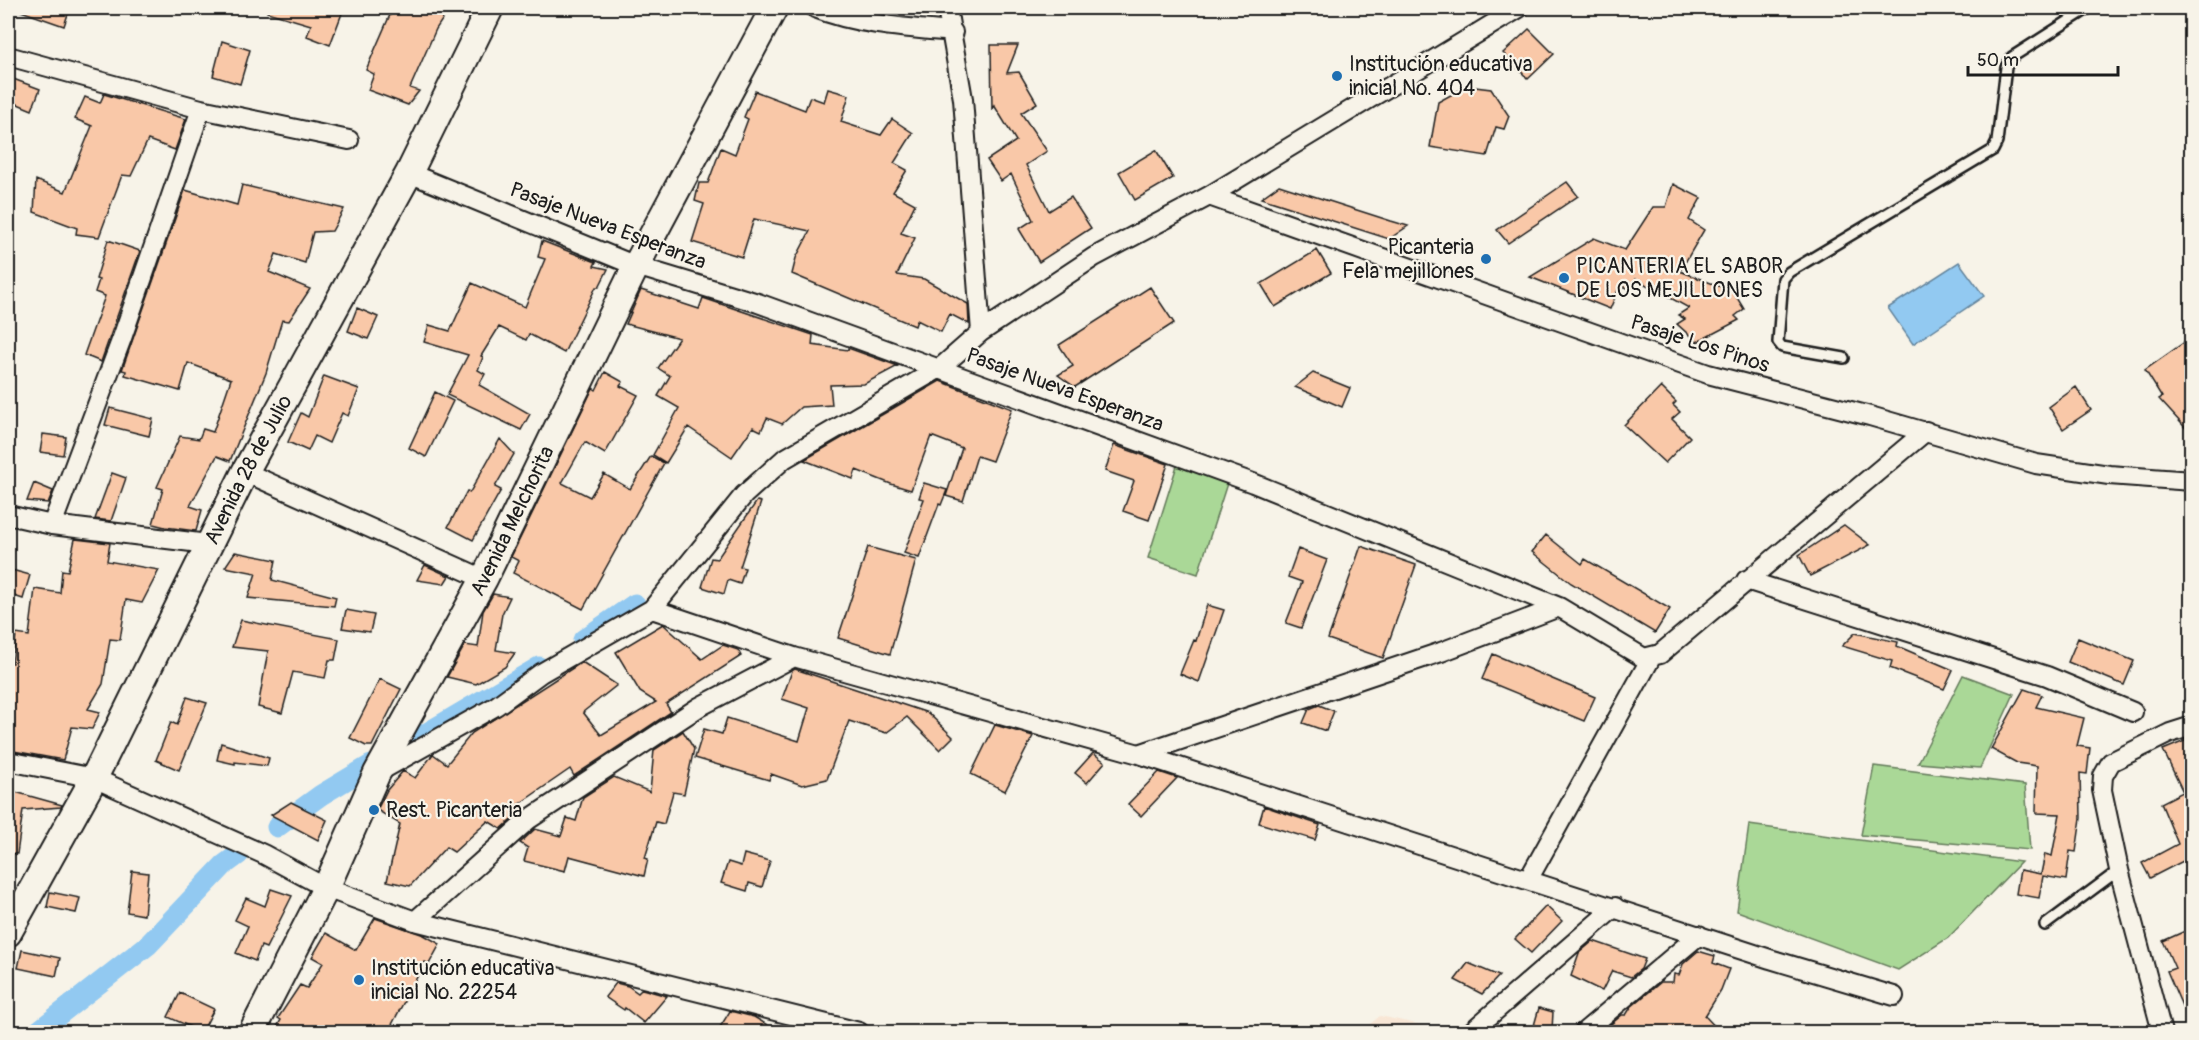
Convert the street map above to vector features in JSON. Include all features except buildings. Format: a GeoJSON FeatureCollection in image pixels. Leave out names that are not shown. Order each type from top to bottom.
{"type":"FeatureCollection","features":[{"type":"Feature","properties":{"kind":"main road","name":"Avenida 28 de Julio"},"geometry":{"type":"LineString","coordinates":[[8,933],[94,778],[245,472],[409,173],[490,8]]}},
{"type":"Feature","properties":{"kind":"main road","name":"Avenida Melchorita"},"geometry":{"type":"LineString","coordinates":[[252,1032],[326,888],[377,772],[484,579],[636,266],[774,8]]}},
{"type":"Feature","properties":{"kind":"street"},"geometry":{"type":"LineString","coordinates":[[815,8],[830,14],[898,26],[953,32]]}},
{"type":"Feature","properties":{"kind":"street"},"geometry":{"type":"LineString","coordinates":[[947,8],[963,99],[981,332]]}},
{"type":"Feature","properties":{"kind":"street"},"geometry":{"type":"LineString","coordinates":[[377,772],[496,706],[541,673],[652,609],[744,495],[784,459],[940,368],[981,332],[1094,257],[1209,196],[1519,8]]}},
{"type":"Feature","properties":{"kind":"street"},"geometry":{"type":"LineString","coordinates":[[8,57],[201,109],[349,140]]}},
{"type":"Feature","properties":{"kind":"street"},"geometry":{"type":"LineString","coordinates":[[52,525],[122,338],[201,109]]}},
{"type":"Feature","properties":{"kind":"street","name":"Pasaje Nueva Esperanza"},"geometry":{"type":"LineString","coordinates":[[409,173],[636,266],[758,303],[1253,483],[1559,607],[1644,658],[1651,658]]}},
{"type":"Feature","properties":{"kind":"street","name":"Pasaje Los Pinos"},"geometry":{"type":"LineString","coordinates":[[1209,196],[1708,374],[1926,431],[2036,464],[2109,475],[2192,481]]}},
{"type":"Feature","properties":{"kind":"street"},"geometry":{"type":"LineString","coordinates":[[1528,880],[1651,658],[1659,654],[1926,431]]}},
{"type":"Feature","properties":{"kind":"street"},"geometry":{"type":"LineString","coordinates":[[245,472],[484,579]]}},
{"type":"Feature","properties":{"kind":"street"},"geometry":{"type":"LineString","coordinates":[[8,515],[52,525],[208,544]]}},
{"type":"Feature","properties":{"kind":"street"},"geometry":{"type":"LineString","coordinates":[[1746,580],[2047,676],[2133,712]]}},
{"type":"Feature","properties":{"kind":"street"},"geometry":{"type":"LineString","coordinates":[[1139,754],[1441,652],[1559,607]]}},
{"type":"Feature","properties":{"kind":"street"},"geometry":{"type":"LineString","coordinates":[[652,609],[794,657],[1139,754],[1894,996]]}},
{"type":"Feature","properties":{"kind":"street"},"geometry":{"type":"LineString","coordinates":[[415,921],[528,820],[699,707],[794,657]]}},
{"type":"Feature","properties":{"kind":"street"},"geometry":{"type":"LineString","coordinates":[[2162,1032],[2119,870],[2102,790],[2103,776],[2110,762],[2170,733],[2192,726]]}},
{"type":"Feature","properties":{"kind":"street"},"geometry":{"type":"LineString","coordinates":[[8,760],[94,778],[255,850],[326,888],[415,921],[859,1032]]}},
{"type":"Feature","properties":{"kind":"street"},"geometry":{"type":"LineString","coordinates":[[1471,1032],[1615,907]]}},
{"type":"Feature","properties":{"kind":"street"},"geometry":{"type":"LineString","coordinates":[[1584,1032],[1699,935]]}},
{"type":"Feature","properties":{"kind":"lane"},"geometry":{"type":"LineString","coordinates":[[1844,358],[1782,347],[1778,342],[1783,279],[1789,272],[1993,150],[1997,142],[2006,67],[2012,57],[2090,8]]}},
{"type":"Feature","properties":{"kind":"lane"},"geometry":{"type":"LineString","coordinates":[[2045,925],[2119,870]]}},
{"type":"Feature","properties":{"kind":"shaded area"},"geometry":{"type":"Polygon","coordinates":[[[1380,1016],[1444,1030],[1360,1032],[1380,1016]]]}},
{"type":"Feature","properties":{"kind":"green space"},"geometry":{"type":"Polygon","coordinates":[[[1179,459],[1230,474],[1198,574],[1148,558],[1179,459]]]}},
{"type":"Feature","properties":{"kind":"green space"},"geometry":{"type":"Polygon","coordinates":[[[1963,675],[2014,694],[1980,768],[1918,763],[1963,675]]]}},
{"type":"Feature","properties":{"kind":"green space"},"geometry":{"type":"Polygon","coordinates":[[[1874,766],[2025,785],[2030,850],[1861,835],[1874,766]]]}},
{"type":"Feature","properties":{"kind":"green space"},"geometry":{"type":"Polygon","coordinates":[[[1749,825],[2021,862],[1948,938],[1898,970],[1737,911],[1749,825]]]}},
{"type":"Feature","properties":{"kind":"water"},"geometry":{"type":"Polygon","coordinates":[[[1959,262],[1984,296],[1913,344],[1888,308],[1959,262]]]}},
{"type":"Feature","properties":{"kind":"waterway"},"geometry":{"type":"LineString","coordinates":[[583,640],[635,604]]}},
{"type":"Feature","properties":{"kind":"waterway"},"geometry":{"type":"LineString","coordinates":[[420,737],[539,667]]}},
{"type":"Feature","properties":{"kind":"waterway"},"geometry":{"type":"LineString","coordinates":[[277,827],[321,795],[371,765]]}},
{"type":"Feature","properties":{"kind":"waterway"},"geometry":{"type":"LineString","coordinates":[[37,1032],[148,945],[224,865],[239,854]]}},
{"type":"Feature","properties":{"kind":"place","name":"Institución educativa inicial No. 404"},"geometry":{"type":"Point","coordinates":[1337,76]}},
{"type":"Feature","properties":{"kind":"place","name":"Picanteria Fela mejillones"},"geometry":{"type":"Point","coordinates":[1486,259]}},
{"type":"Feature","properties":{"kind":"place","name":"PICANTERIA EL SABOR DE LOS MEJILLONES"},"geometry":{"type":"Point","coordinates":[1564,278]}},
{"type":"Feature","properties":{"kind":"place","name":"Rest. Picanteria"},"geometry":{"type":"Point","coordinates":[374,810]}},
{"type":"Feature","properties":{"kind":"place","name":"Institución educativa inicial No. 22254"},"geometry":{"type":"Point","coordinates":[359,980]}}]}
